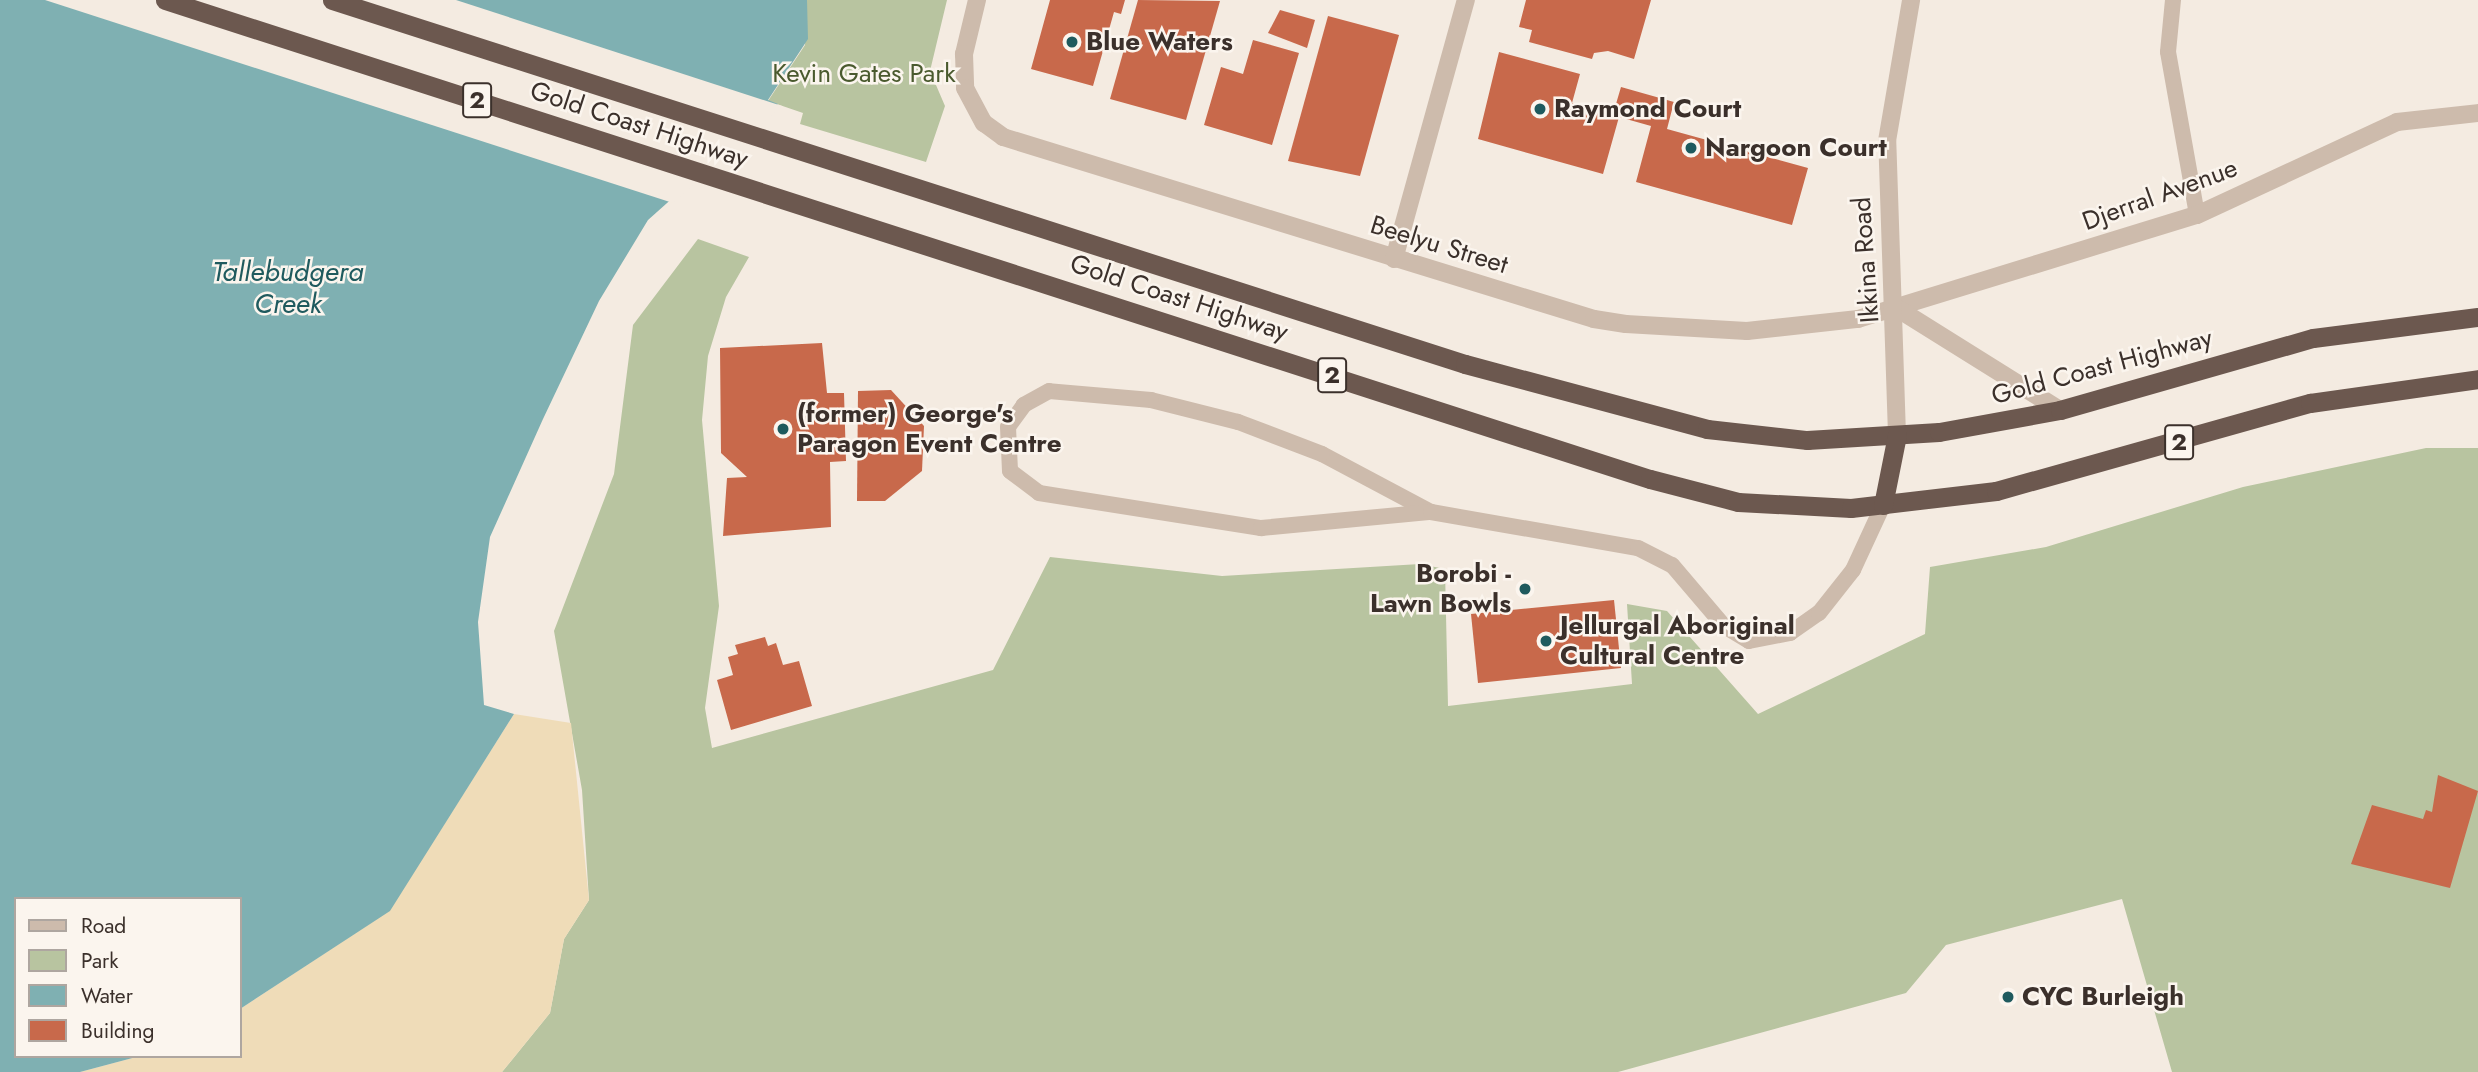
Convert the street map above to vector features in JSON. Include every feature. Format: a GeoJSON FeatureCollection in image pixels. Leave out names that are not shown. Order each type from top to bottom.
{"type":"FeatureCollection","features":[{"type":"Feature","properties":{"kind":"highway","name":"Gold Coast Highway"},"geometry":{"type":"LineString","coordinates":[[165,0],[1697,493],[1775,507],[1883,505],[2066,476],[2310,403],[2478,379]]}},
{"type":"Feature","properties":{"kind":"highway","name":"Gold Coast Highway"},"geometry":{"type":"LineString","coordinates":[[332,0],[1642,417],[1777,439],[1897,435],[2060,410],[2313,338],[2478,317]]}},
{"type":"Feature","properties":{"kind":"highway"},"geometry":{"type":"LineString","coordinates":[[1883,505],[1897,435]]}},
{"type":"Feature","properties":{"kind":"street","name":"Beelyu Street"},"geometry":{"type":"LineString","coordinates":[[977,0],[962,71],[984,123],[1014,142],[1394,259],[1626,324],[1768,330],[1858,319],[1895,307]]}},
{"type":"Feature","properties":{"kind":"street"},"geometry":{"type":"LineString","coordinates":[[1394,259],[1466,0]]}},
{"type":"Feature","properties":{"kind":"street","name":"Ikkina Road"},"geometry":{"type":"LineString","coordinates":[[1897,435],[1895,307],[1887,141],[1910,0]]}},
{"type":"Feature","properties":{"kind":"street","name":"Djerral Avenue"},"geometry":{"type":"LineString","coordinates":[[1895,307],[2197,215],[2397,122],[2478,113]]}},
{"type":"Feature","properties":{"kind":"street"},"geometry":{"type":"LineString","coordinates":[[1895,307],[2060,410]]}},
{"type":"Feature","properties":{"kind":"lane"},"geometry":{"type":"LineString","coordinates":[[2173,0],[2170,65],[2197,215]]}},
{"type":"Feature","properties":{"kind":"lane"},"geometry":{"type":"LineString","coordinates":[[1431,512],[1372,475],[1311,449],[1238,422],[1151,400],[1049,391],[1024,405],[1008,428],[1010,471],[1039,493],[1261,528],[1431,512],[1657,555],[1734,635],[1763,641],[1806,623],[1837,593],[1883,505]]}},
{"type":"Feature","properties":{"kind":"green space","name":"Kevin Gates Park"},"geometry":{"type":"Polygon","coordinates":[[[807,0],[947,0],[930,71],[945,106],[926,162],[800,124],[803,113],[768,101],[805,45],[807,0]]]}},
{"type":"Feature","properties":{"kind":"green space"},"geometry":{"type":"Polygon","coordinates":[[[698,239],[749,257],[726,297],[708,356],[702,420],[719,606],[705,708],[712,748],[993,670],[1050,557],[1222,576],[1420,564],[1445,569],[1448,706],[1632,684],[1627,604],[1667,611],[1758,714],[1925,634],[1930,567],[2046,547],[2243,487],[2426,448],[2478,448],[2478,1072],[2172,1072],[2122,899],[1946,945],[1906,993],[1618,1072],[502,1072],[550,1013],[564,939],[589,900],[582,790],[554,631],[614,474],[633,325],[698,239]]]}},
{"type":"Feature","properties":{"kind":"sand"},"geometry":{"type":"Polygon","coordinates":[[[514,714],[571,723],[589,900],[564,939],[550,1013],[502,1072],[80,1072],[132,1058],[242,1058],[242,1008],[389,911],[514,714]]]}},
{"type":"Feature","properties":{"kind":"water","name":"Tallebudgera Creek"},"geometry":{"type":"Polygon","coordinates":[[[0,0],[807,0],[808,39],[768,100],[778,104],[648,220],[599,301],[543,419],[490,537],[478,622],[484,705],[514,714],[390,911],[242,1008],[242,897],[14,897],[14,1058],[132,1058],[80,1072],[0,1072],[0,0]]]}},
{"type":"Feature","properties":{"kind":"pier"},"geometry":{"type":"Polygon","coordinates":[[[45,0],[456,0],[782,106],[673,203],[45,0]]]}},
{"type":"Feature","properties":{"kind":"building","name":"Blue Waters"},"geometry":{"type":"Polygon","coordinates":[[[1050,0],[1125,0],[1121,14],[1114,12],[1093,86],[1031,69],[1050,0]]]}},
{"type":"Feature","properties":{"kind":"building"},"geometry":{"type":"Polygon","coordinates":[[[1138,0],[1220,1],[1186,120],[1110,99],[1138,0]]]}},
{"type":"Feature","properties":{"kind":"building"},"geometry":{"type":"Polygon","coordinates":[[[1526,0],[1651,0],[1634,59],[1608,51],[1594,53],[1592,59],[1529,42],[1532,30],[1519,27],[1526,0]]]}},
{"type":"Feature","properties":{"kind":"building"},"geometry":{"type":"Polygon","coordinates":[[[1280,10],[1315,20],[1307,48],[1268,33],[1280,10]]]}},
{"type":"Feature","properties":{"kind":"building"},"geometry":{"type":"Polygon","coordinates":[[[1328,16],[1399,35],[1360,176],[1288,161],[1328,16]]]}},
{"type":"Feature","properties":{"kind":"building"},"geometry":{"type":"Polygon","coordinates":[[[1253,40],[1299,53],[1272,145],[1204,125],[1221,67],[1243,74],[1253,40]]]}},
{"type":"Feature","properties":{"kind":"building"},"geometry":{"type":"Polygon","coordinates":[[[1499,52],[1580,74],[1572,103],[1613,114],[1621,87],[1674,102],[1667,129],[1808,168],[1792,225],[1636,182],[1651,126],[1619,117],[1603,174],[1478,139],[1499,52]]]}},
{"type":"Feature","properties":{"kind":"building","name":"(former) George's Paragon Event Centre"},"geometry":{"type":"Polygon","coordinates":[[[822,343],[827,393],[844,393],[846,461],[830,462],[831,527],[723,536],[727,478],[747,477],[721,453],[720,348],[822,343]]]}},
{"type":"Feature","properties":{"kind":"building"},"geometry":{"type":"Polygon","coordinates":[[[891,390],[924,426],[922,471],[885,501],[857,501],[858,391],[891,390]]]}},
{"type":"Feature","properties":{"kind":"building","name":"Jellurgal Aboriginal Cultural Centre"},"geometry":{"type":"Polygon","coordinates":[[[1614,600],[1621,668],[1478,683],[1471,614],[1614,600]]]}},
{"type":"Feature","properties":{"kind":"building"},"geometry":{"type":"Polygon","coordinates":[[[765,637],[768,646],[776,643],[783,665],[799,661],[812,706],[731,730],[717,680],[733,675],[728,657],[738,654],[735,645],[765,637]]]}},
{"type":"Feature","properties":{"kind":"building"},"geometry":{"type":"Polygon","coordinates":[[[2438,775],[2478,791],[2450,888],[2351,864],[2372,805],[2423,819],[2426,810],[2432,812],[2438,775]]]}},
{"type":"Feature","properties":{"kind":"place","name":"Blue Waters"},"geometry":{"type":"Point","coordinates":[1072,42]}},
{"type":"Feature","properties":{"kind":"place","name":"Raymond Court"},"geometry":{"type":"Point","coordinates":[1540,109]}},
{"type":"Feature","properties":{"kind":"place","name":"Nargoon Court"},"geometry":{"type":"Point","coordinates":[1691,148]}},
{"type":"Feature","properties":{"kind":"place","name":"(former) George's Paragon Event Centre"},"geometry":{"type":"Point","coordinates":[783,429]}},
{"type":"Feature","properties":{"kind":"place","name":"Borobi - Lawn Bowls"},"geometry":{"type":"Point","coordinates":[1525,589]}},
{"type":"Feature","properties":{"kind":"place","name":"Jellurgal Aboriginal Cultural Centre"},"geometry":{"type":"Point","coordinates":[1546,641]}},
{"type":"Feature","properties":{"kind":"place","name":"CYC Burleigh"},"geometry":{"type":"Point","coordinates":[2008,997]}}]}
